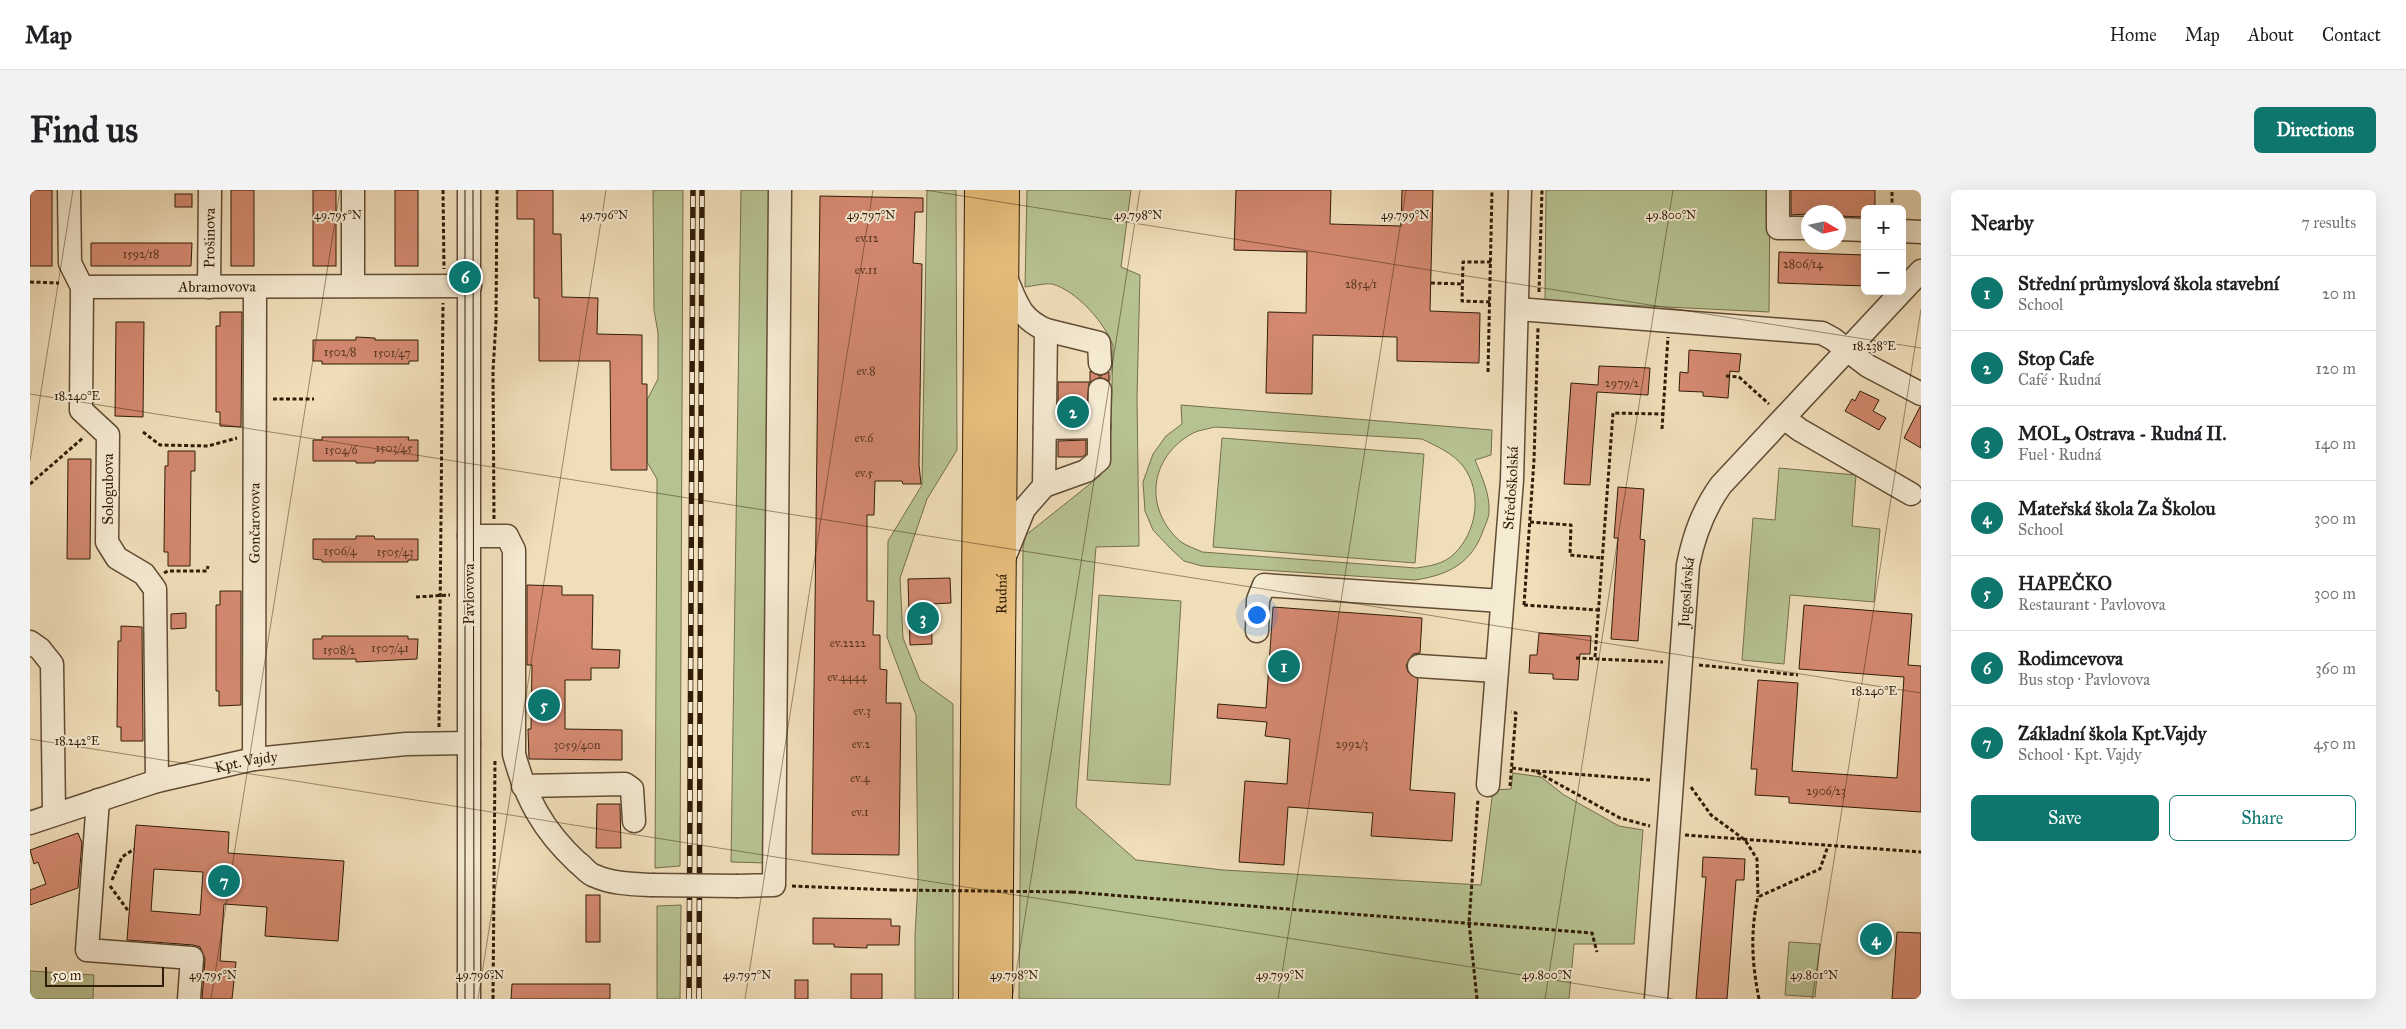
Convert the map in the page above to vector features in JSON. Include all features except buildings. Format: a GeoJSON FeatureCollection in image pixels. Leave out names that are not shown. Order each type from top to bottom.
{"type":"FeatureCollection","features":[{"type":"Feature","properties":{"kind":"highway","name":"Rudná"},"geometry":{"type":"LineString","coordinates":[[973,999],[979,190]]}},
{"type":"Feature","properties":{"kind":"highway","name":"Rudná"},"geometry":{"type":"LineString","coordinates":[[998,999],[1006,190]]}},
{"type":"Feature","properties":{"kind":"street"},"geometry":{"type":"LineString","coordinates":[[69,190],[70,263],[81,285],[81,410],[103,430]]}},
{"type":"Feature","properties":{"kind":"street","name":"Prošinova"},"geometry":{"type":"LineString","coordinates":[[209,287],[210,190]]}},
{"type":"Feature","properties":{"kind":"street"},"geometry":{"type":"LineString","coordinates":[[353,190],[353,286]]}},
{"type":"Feature","properties":{"kind":"street","name":"Pavlovova"},"geometry":{"type":"LineString","coordinates":[[469,190],[470,999]]}},
{"type":"Feature","properties":{"kind":"street"},"geometry":{"type":"LineString","coordinates":[[469,536],[508,536],[514,550],[514,754],[523,786],[540,820],[565,850],[593,876],[629,884],[774,885],[780,190]]}},
{"type":"Feature","properties":{"kind":"street","name":"Středoškolská"},"geometry":{"type":"LineString","coordinates":[[1499,785],[1496,672],[1510,603],[1520,190]]}},
{"type":"Feature","properties":{"kind":"street"},"geometry":{"type":"LineString","coordinates":[[1778,190],[1778,228],[1801,228]]}},
{"type":"Feature","properties":{"kind":"street"},"geometry":{"type":"LineString","coordinates":[[1846,229],[1861,230]]}},
{"type":"Feature","properties":{"kind":"street"},"geometry":{"type":"LineString","coordinates":[[1906,231],[1921,232]]}},
{"type":"Feature","properties":{"kind":"street","name":"Jugoslávská"},"geometry":{"type":"LineString","coordinates":[[1656,999],[1677,831],[1688,565],[1694,537],[1704,512],[1717,492],[1776,411],[1848,351],[1921,272]]}},
{"type":"Feature","properties":{"kind":"street"},"geometry":{"type":"LineString","coordinates":[[1005,274],[1022,313],[1031,323],[1100,353]]}},
{"type":"Feature","properties":{"kind":"street","name":"Abramovova"},"geometry":{"type":"LineString","coordinates":[[81,285],[209,287],[470,286]]}},
{"type":"Feature","properties":{"kind":"street","name":"Gončarovova"},"geometry":{"type":"LineString","coordinates":[[254,759],[255,287]]}},
{"type":"Feature","properties":{"kind":"street"},"geometry":{"type":"LineString","coordinates":[[1518,309],[1817,332],[1830,336],[1868,366],[1921,394]]}},
{"type":"Feature","properties":{"kind":"street"},"geometry":{"type":"LineString","coordinates":[[1044,486],[1046,330]]}},
{"type":"Feature","properties":{"kind":"street"},"geometry":{"type":"LineString","coordinates":[[1002,561],[1024,509],[1044,486],[1086,471],[1099,460],[1100,390]]}},
{"type":"Feature","properties":{"kind":"street"},"geometry":{"type":"LineString","coordinates":[[1776,411],[1800,430],[1911,494]]}},
{"type":"Feature","properties":{"kind":"street"},"geometry":{"type":"LineString","coordinates":[[1045,428],[1100,427]]}},
{"type":"Feature","properties":{"kind":"street","name":"Sologubova"},"geometry":{"type":"LineString","coordinates":[[103,430],[107,542],[117,558],[144,574],[151,584]]}},
{"type":"Feature","properties":{"kind":"street"},"geometry":{"type":"LineString","coordinates":[[151,584],[155,589],[157,781]]}},
{"type":"Feature","properties":{"kind":"street"},"geometry":{"type":"LineString","coordinates":[[1257,631],[1258,600],[1264,585],[1510,603]]}},
{"type":"Feature","properties":{"kind":"street"},"geometry":{"type":"LineString","coordinates":[[30,642],[40,649],[52,664],[54,813]]}},
{"type":"Feature","properties":{"kind":"street"},"geometry":{"type":"LineString","coordinates":[[1419,666],[1496,672]]}},
{"type":"Feature","properties":{"kind":"street","name":"Kpt. Vajdy"},"geometry":{"type":"LineString","coordinates":[[30,823],[54,813],[157,781],[254,759],[406,744],[469,743]]}},
{"type":"Feature","properties":{"kind":"street"},"geometry":{"type":"LineString","coordinates":[[523,786],[625,784],[632,790],[634,821]]}},
{"type":"Feature","properties":{"kind":"street"},"geometry":{"type":"LineString","coordinates":[[98,800],[101,888],[87,950],[192,958],[189,999]]}},
{"type":"Feature","properties":{"kind":"path"},"geometry":{"type":"LineString","coordinates":[[430,730],[439,729],[444,286],[443,190]]}},
{"type":"Feature","properties":{"kind":"path"},"geometry":{"type":"LineString","coordinates":[[494,537],[493,371],[496,322],[497,190]]}},
{"type":"Feature","properties":{"kind":"path"},"geometry":{"type":"LineString","coordinates":[[1488,372],[1492,190]]}},
{"type":"Feature","properties":{"kind":"path"},"geometry":{"type":"LineString","coordinates":[[1892,190],[1892,205]]}},
{"type":"Feature","properties":{"kind":"path"},"geometry":{"type":"LineString","coordinates":[[1490,262],[1463,262],[1462,301],[1490,302]]}},
{"type":"Feature","properties":{"kind":"path"},"geometry":{"type":"LineString","coordinates":[[30,282],[81,285]]}},
{"type":"Feature","properties":{"kind":"path"},"geometry":{"type":"LineString","coordinates":[[1431,283],[1463,284]]}},
{"type":"Feature","properties":{"kind":"path"},"geometry":{"type":"LineString","coordinates":[[1662,429],[1669,329]]}},
{"type":"Feature","properties":{"kind":"path"},"geometry":{"type":"LineString","coordinates":[[1726,376],[1739,377],[1776,411]]}},
{"type":"Feature","properties":{"kind":"path"},"geometry":{"type":"LineString","coordinates":[[254,399],[314,399]]}},
{"type":"Feature","properties":{"kind":"path"},"geometry":{"type":"LineString","coordinates":[[1595,658],[1613,412],[1662,414]]}},
{"type":"Feature","properties":{"kind":"path"},"geometry":{"type":"LineString","coordinates":[[30,484],[103,430]]}},
{"type":"Feature","properties":{"kind":"path"},"geometry":{"type":"LineString","coordinates":[[143,432],[160,445],[208,446],[254,433]]}},
{"type":"Feature","properties":{"kind":"path"},"geometry":{"type":"LineString","coordinates":[[1530,522],[1571,525],[1570,555],[1602,558]]}},
{"type":"Feature","properties":{"kind":"path"},"geometry":{"type":"LineString","coordinates":[[151,584],[168,571],[208,571],[208,566]]}},
{"type":"Feature","properties":{"kind":"path"},"geometry":{"type":"LineString","coordinates":[[416,597],[440,595]]}},
{"type":"Feature","properties":{"kind":"path"},"geometry":{"type":"LineString","coordinates":[[1510,603],[1598,610]]}},
{"type":"Feature","properties":{"kind":"path"},"geometry":{"type":"LineString","coordinates":[[1477,999],[1469,923],[1480,784],[1499,785],[1512,768],[1516,713],[1502,712]]}},
{"type":"Feature","properties":{"kind":"path"},"geometry":{"type":"LineString","coordinates":[[494,999],[495,756]]}},
{"type":"Feature","properties":{"kind":"path"},"geometry":{"type":"LineString","coordinates":[[1512,768],[1650,780]]}},
{"type":"Feature","properties":{"kind":"path"},"geometry":{"type":"LineString","coordinates":[[1535,771],[1620,818],[1647,825],[1745,840],[1921,852]]}},
{"type":"Feature","properties":{"kind":"path"},"geometry":{"type":"LineString","coordinates":[[1689,785],[1711,814],[1745,840],[1757,859],[1758,897],[1753,919],[1753,965],[1759,999]]}},
{"type":"Feature","properties":{"kind":"path"},"geometry":{"type":"LineString","coordinates":[[1758,897],[1820,869],[1828,846]]}},
{"type":"Feature","properties":{"kind":"path"},"geometry":{"type":"LineString","coordinates":[[129,912],[101,888],[122,857],[134,849]]}},
{"type":"Feature","properties":{"kind":"path"},"geometry":{"type":"LineString","coordinates":[[774,885],[893,890],[1072,892],[1592,933],[1597,952]]}},
{"type":"Feature","properties":{"kind":"green space"},"geometry":{"type":"Polygon","coordinates":[[[653,190],[683,190],[680,866],[655,868],[657,479],[647,462],[647,400],[658,379],[658,333],[654,310],[653,190]]]}},
{"type":"Feature","properties":{"kind":"green space"},"geometry":{"type":"Polygon","coordinates":[[[741,190],[772,190],[767,863],[731,862],[741,190]]]}},
{"type":"Feature","properties":{"kind":"green space"},"geometry":{"type":"Polygon","coordinates":[[[927,190],[956,190],[957,450],[927,499],[900,578],[903,638],[920,680],[953,704],[953,999],[915,999],[915,935],[918,882],[916,715],[887,637],[888,541],[922,485],[927,190]]]}},
{"type":"Feature","properties":{"kind":"green space"},"geometry":{"type":"Polygon","coordinates":[[[1027,190],[1131,190],[1121,267],[1140,275],[1137,397],[1139,546],[1096,547],[1076,807],[1136,860],[1223,870],[1481,885],[1493,790],[1511,789],[1513,773],[1541,777],[1564,795],[1619,826],[1643,830],[1634,944],[1574,944],[1569,999],[1019,999],[1023,546],[1026,535],[1100,476],[1110,459],[1113,346],[1097,318],[1071,293],[1052,284],[1025,287],[1027,190]]]}},
{"type":"Feature","properties":{"kind":"green space"},"geometry":{"type":"Polygon","coordinates":[[[1546,190],[1770,190],[1769,312],[1545,301],[1546,190]]]}},
{"type":"Feature","properties":{"kind":"green space"},"geometry":{"type":"Polygon","coordinates":[[[1181,405],[1492,430],[1491,455],[1475,460],[1487,492],[1489,505],[1488,519],[1478,542],[1465,560],[1438,575],[1415,580],[1202,566],[1184,561],[1153,530],[1145,511],[1143,482],[1153,454],[1166,436],[1182,424],[1181,405]],[[1215,427],[1201,430],[1178,443],[1167,456],[1160,469],[1156,484],[1156,499],[1169,529],[1181,542],[1202,552],[1416,568],[1432,565],[1450,557],[1462,545],[1472,523],[1475,512],[1475,499],[1469,476],[1459,461],[1422,439],[1215,427]]]}},
{"type":"Feature","properties":{"kind":"green space"},"geometry":{"type":"Polygon","coordinates":[[[1222,438],[1424,454],[1415,563],[1213,547],[1222,438]]]}},
{"type":"Feature","properties":{"kind":"green space"},"geometry":{"type":"Polygon","coordinates":[[[1779,468],[1856,475],[1852,526],[1880,529],[1874,602],[1790,595],[1784,664],[1742,660],[1753,518],[1775,520],[1779,468]]]}},
{"type":"Feature","properties":{"kind":"green space"},"geometry":{"type":"Polygon","coordinates":[[[1099,595],[1181,601],[1170,785],[1087,780],[1099,595]]]}},
{"type":"Feature","properties":{"kind":"green space"},"geometry":{"type":"Polygon","coordinates":[[[681,905],[680,999],[657,999],[657,906],[681,905]]]}},
{"type":"Feature","properties":{"kind":"green space"},"geometry":{"type":"Polygon","coordinates":[[[1789,942],[1820,944],[1815,997],[1785,995],[1789,942]]]}},
{"type":"Feature","properties":{"kind":"green space"},"geometry":{"type":"Polygon","coordinates":[[[30,971],[94,975],[93,999],[30,999],[30,971]]]}},
{"type":"Feature","properties":{"kind":"tram line"},"geometry":{"type":"LineString","coordinates":[[465,190],[465,999]]}},
{"type":"Feature","properties":{"kind":"tram line"},"geometry":{"type":"LineString","coordinates":[[473,190],[474,999]]}},
{"type":"Feature","properties":{"kind":"railway"},"geometry":{"type":"LineString","coordinates":[[689,999],[693,190]]}},
{"type":"Feature","properties":{"kind":"railway"},"geometry":{"type":"LineString","coordinates":[[699,999],[702,190]]}},
{"type":"Feature","properties":{"kind":"place","name":"Rodimcevova"},"geometry":{"type":"Point","coordinates":[465,277]}},
{"type":"Feature","properties":{"kind":"place","name":"Stop Cafe"},"geometry":{"type":"Point","coordinates":[1073,412]}},
{"type":"Feature","properties":{"kind":"place","name":"MOL, Ostrava - Rudná II."},"geometry":{"type":"Point","coordinates":[923,618]}},
{"type":"Feature","properties":{"kind":"place","name":"Střední průmyslová škola stavební"},"geometry":{"type":"Point","coordinates":[1284,666]}},
{"type":"Feature","properties":{"kind":"place","name":"HAPEČKO"},"geometry":{"type":"Point","coordinates":[544,705]}},
{"type":"Feature","properties":{"kind":"place","name":"Základní škola Kpt.Vajdy"},"geometry":{"type":"Point","coordinates":[224,881]}},
{"type":"Feature","properties":{"kind":"place","name":"Mateřská škola Za Školou"},"geometry":{"type":"Point","coordinates":[1876,939]}}]}
